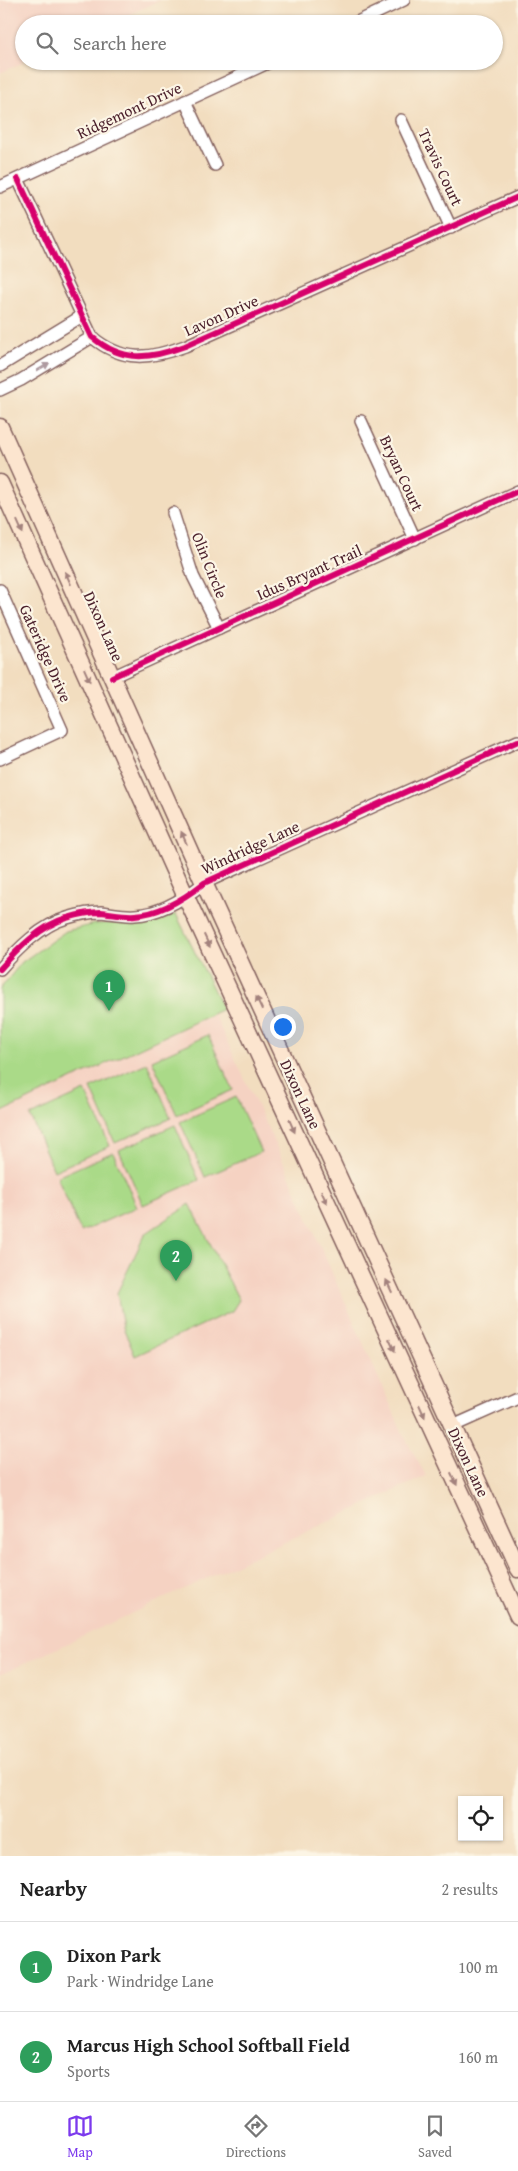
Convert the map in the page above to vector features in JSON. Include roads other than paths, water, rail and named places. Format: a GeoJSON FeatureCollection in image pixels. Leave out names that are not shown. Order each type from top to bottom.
{"type":"FeatureCollection","features":[{"type":"Feature","properties":{"kind":"main road","name":"Dixon Lane"},"geometry":{"type":"LineString","coordinates":[[0,427],[204,883],[518,1569]]}},
{"type":"Feature","properties":{"kind":"main road","name":"Dixon Lane"},"geometry":{"type":"LineString","coordinates":[[0,483],[186,897],[518,1616]]}},
{"type":"Feature","properties":{"kind":"street"},"geometry":{"type":"LineString","coordinates":[[372,15],[404,0]]}},
{"type":"Feature","properties":{"kind":"street","name":"Ridgemont Drive"},"geometry":{"type":"LineString","coordinates":[[0,187],[252,70]]}},
{"type":"Feature","properties":{"kind":"street"},"geometry":{"type":"LineString","coordinates":[[185,101],[215,165]]}},
{"type":"Feature","properties":{"kind":"street","name":"Travis Court"},"geometry":{"type":"LineString","coordinates":[[401,120],[451,228]]}},
{"type":"Feature","properties":{"kind":"street"},"geometry":{"type":"LineString","coordinates":[[0,390],[21,380],[92,337],[18,179]]}},
{"type":"Feature","properties":{"kind":"street","name":"Lavon Drive"},"geometry":{"type":"LineString","coordinates":[[92,337],[110,349],[136,358],[167,353],[518,197]]}},
{"type":"Feature","properties":{"kind":"street"},"geometry":{"type":"LineString","coordinates":[[0,366],[82,316]]}},
{"type":"Feature","properties":{"kind":"street","name":"Bryan Court"},"geometry":{"type":"LineString","coordinates":[[361,421],[415,539]]}},
{"type":"Feature","properties":{"kind":"street","name":"Idus Bryant Trail"},"geometry":{"type":"LineString","coordinates":[[112,677],[518,491]]}},
{"type":"Feature","properties":{"kind":"street","name":"Olin Circle"},"geometry":{"type":"LineString","coordinates":[[173,513],[194,576],[219,628]]}},
{"type":"Feature","properties":{"kind":"street","name":"Gateridge Drive"},"geometry":{"type":"LineString","coordinates":[[0,590],[62,730],[0,758]]}},
{"type":"Feature","properties":{"kind":"street","name":"Windridge Lane"},"geometry":{"type":"LineString","coordinates":[[0,969],[30,940],[48,927],[65,919],[99,912],[136,915],[156,910],[186,897],[204,883],[518,741]]}},
{"type":"Feature","properties":{"kind":"street"},"geometry":{"type":"LineString","coordinates":[[453,1426],[518,1397]]}},
{"type":"Feature","properties":{"kind":"place","name":"Dixon Park"},"geometry":{"type":"Point","coordinates":[109,1011]}},
{"type":"Feature","properties":{"kind":"place","name":"Marcus High School Softball Field"},"geometry":{"type":"Point","coordinates":[176,1281]}}]}
